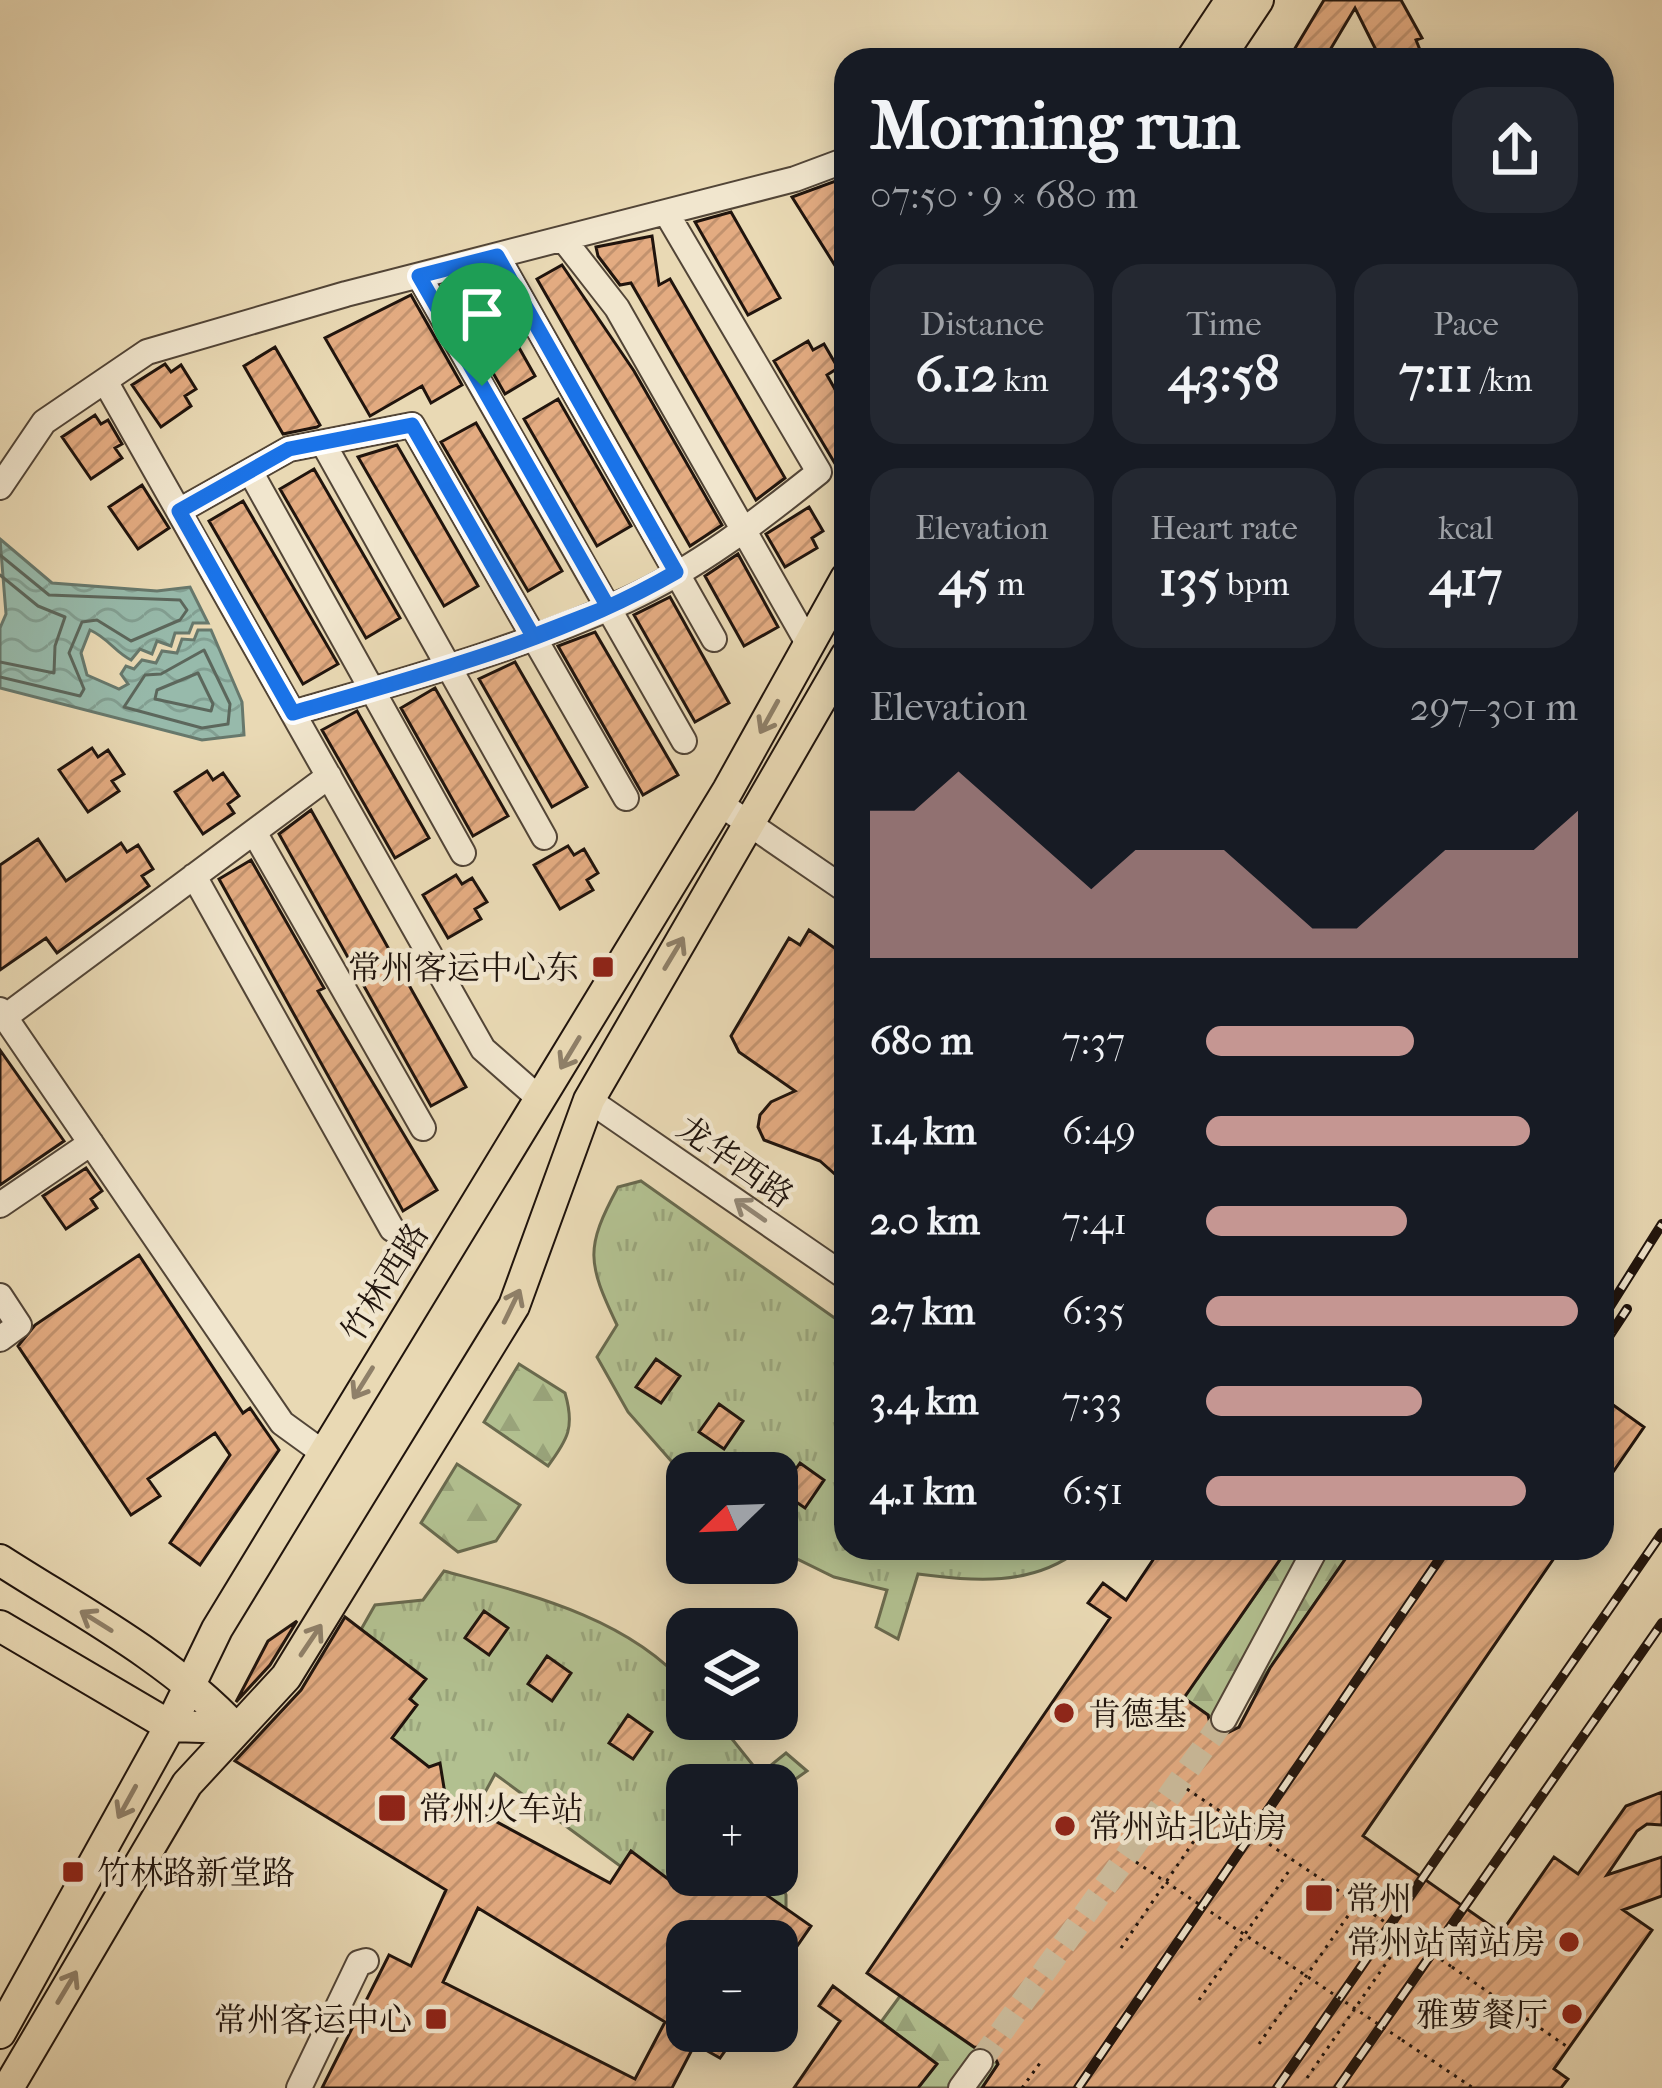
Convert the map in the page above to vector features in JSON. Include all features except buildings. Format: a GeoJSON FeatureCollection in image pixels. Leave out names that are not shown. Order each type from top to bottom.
{"type":"FeatureCollection","features":[{"type":"Feature","properties":{"kind":"main road"},"geometry":{"type":"LineString","coordinates":[[1199,48],[1231,0]]}},
{"type":"Feature","properties":{"kind":"main road"},"geometry":{"type":"LineString","coordinates":[[1226,48],[1258,0]]}},
{"type":"Feature","properties":{"kind":"main road","name":"竹林西路"},"geometry":{"type":"LineString","coordinates":[[0,2033],[170,1726],[197,1690],[322,1452],[541,1100],[834,600]]}},
{"type":"Feature","properties":{"kind":"main road"},"geometry":{"type":"LineString","coordinates":[[8,2088],[188,1784],[286,1677],[514,1306],[589,1100],[834,677]]}},
{"type":"Feature","properties":{"kind":"main road"},"geometry":{"type":"LineString","coordinates":[[0,1560],[197,1690],[236,1728]]}},
{"type":"Feature","properties":{"kind":"main road"},"geometry":{"type":"LineString","coordinates":[[0,1626],[170,1726],[236,1728]]}},
{"type":"Feature","properties":{"kind":"street"},"geometry":{"type":"LineString","coordinates":[[0,487],[44,422],[147,352],[419,276],[667,214],[834,164]]}},
{"type":"Feature","properties":{"kind":"street"},"geometry":{"type":"LineString","coordinates":[[293,713],[448,666],[608,607],[743,532],[819,472],[667,214]]}},
{"type":"Feature","properties":{"kind":"street"},"geometry":{"type":"LineString","coordinates":[[564,240],[617,308],[809,645]]}},
{"type":"Feature","properties":{"kind":"street"},"geometry":{"type":"LineString","coordinates":[[497,256],[714,639]]}},
{"type":"Feature","properties":{"kind":"street"},"geometry":{"type":"LineString","coordinates":[[419,276],[684,741]]}},
{"type":"Feature","properties":{"kind":"street"},"geometry":{"type":"LineString","coordinates":[[105,381],[483,1048],[541,1100]]}},
{"type":"Feature","properties":{"kind":"street"},"geometry":{"type":"LineString","coordinates":[[179,511],[289,449],[412,425],[626,798]]}},
{"type":"Feature","properties":{"kind":"street"},"geometry":{"type":"LineString","coordinates":[[323,443],[544,837]]}},
{"type":"Feature","properties":{"kind":"street"},"geometry":{"type":"LineString","coordinates":[[250,471],[463,853]]}},
{"type":"Feature","properties":{"kind":"street"},"geometry":{"type":"LineString","coordinates":[[322,1452],[282,1423],[2,1013],[328,776]]}},
{"type":"Feature","properties":{"kind":"street"},"geometry":{"type":"LineString","coordinates":[[723,796],[834,864]]}},
{"type":"Feature","properties":{"kind":"street"},"geometry":{"type":"LineString","coordinates":[[755,817],[834,880]]}},
{"type":"Feature","properties":{"kind":"street"},"geometry":{"type":"LineString","coordinates":[[254,832],[423,1128]]}},
{"type":"Feature","properties":{"kind":"street"},"geometry":{"type":"LineString","coordinates":[[194,876],[392,1228]]}},
{"type":"Feature","properties":{"kind":"street","name":"龙华西路"},"geometry":{"type":"LineString","coordinates":[[589,1100],[834,1269]]}},
{"type":"Feature","properties":{"kind":"street"},"geometry":{"type":"LineString","coordinates":[[0,1205],[91,1144]]}},
{"type":"Feature","properties":{"kind":"street"},"geometry":{"type":"LineString","coordinates":[[0,1296],[19,1325],[0,1339]]}},
{"type":"Feature","properties":{"kind":"street"},"geometry":{"type":"LineString","coordinates":[[1224,1719],[1310,1560]]}},
{"type":"Feature","properties":{"kind":"street"},"geometry":{"type":"LineString","coordinates":[[299,2088],[359,1963],[366,1961],[368,1971],[312,2088]]}},
{"type":"Feature","properties":{"kind":"street"},"geometry":{"type":"LineString","coordinates":[[961,2088],[980,2062]]}},
{"type":"Feature","properties":{"kind":"path"},"geometry":{"type":"LineString","coordinates":[[1187,1789],[1569,2048]]}},
{"type":"Feature","properties":{"kind":"path"},"geometry":{"type":"LineString","coordinates":[[1120,1948],[1209,1819]]}},
{"type":"Feature","properties":{"kind":"path"},"geometry":{"type":"LineString","coordinates":[[1136,1862],[1473,2088]]}},
{"type":"Feature","properties":{"kind":"path"},"geometry":{"type":"LineString","coordinates":[[1199,2000],[1291,1868]]}},
{"type":"Feature","properties":{"kind":"path"},"geometry":{"type":"LineString","coordinates":[[1259,2044],[1352,1910]]}},
{"type":"Feature","properties":{"kind":"path"},"geometry":{"type":"LineString","coordinates":[[1307,2078],[1400,1943]]}},
{"type":"Feature","properties":{"kind":"path"},"geometry":{"type":"LineString","coordinates":[[1022,2088],[1040,2063]]}},
{"type":"Feature","properties":{"kind":"green space"},"geometry":{"type":"Polygon","coordinates":[[[641,1181],[834,1318],[834,1560],[1064,1560],[1022,1576],[1002,1578],[918,1574],[898,1639],[876,1627],[887,1590],[834,1577],[798,1559],[798,1452],[666,1455],[628,1412],[597,1357],[617,1325],[595,1270],[600,1225],[618,1187],[641,1181]]]}},
{"type":"Feature","properties":{"kind":"green space"},"geometry":{"type":"Polygon","coordinates":[[[519,1364],[565,1393],[568,1432],[548,1466],[484,1422],[519,1364]]]}},
{"type":"Feature","properties":{"kind":"green space"},"geometry":{"type":"Polygon","coordinates":[[[457,1464],[520,1505],[496,1541],[458,1552],[421,1523],[457,1464]]]}},
{"type":"Feature","properties":{"kind":"green space"},"geometry":{"type":"Polygon","coordinates":[[[1280,1560],[1345,1560],[1228,1729],[1139,1667],[1154,1649],[1198,1678],[1280,1560]]]}},
{"type":"Feature","properties":{"kind":"green space"},"geometry":{"type":"Polygon","coordinates":[[[444,1571],[574,1611],[636,1642],[663,1662],[666,1740],[733,1740],[752,1764],[666,1764],[666,1896],[786,1896],[786,1920],[670,1920],[638,1879],[495,1774],[464,1831],[294,1747],[375,1605],[423,1600],[444,1571]]]}},
{"type":"Feature","properties":{"kind":"green space"},"geometry":{"type":"Polygon","coordinates":[[[786,1753],[807,1771],[798,1777],[798,1764],[772,1764],[786,1753]]]}},
{"type":"Feature","properties":{"kind":"green space"},"geometry":{"type":"Polygon","coordinates":[[[900,1996],[998,2064],[982,2088],[918,2088],[936,2063],[881,2022],[900,1996]]]}},
{"type":"Feature","properties":{"kind":"water"},"geometry":{"type":"Polygon","coordinates":[[[0,539],[52,583],[157,591],[190,587],[208,623],[193,623],[189,633],[175,633],[171,646],[157,641],[152,654],[140,649],[131,660],[90,630],[81,653],[87,675],[119,689],[128,684],[121,674],[126,666],[134,669],[142,660],[156,663],[162,651],[177,653],[182,639],[194,640],[198,630],[211,630],[242,702],[244,735],[202,740],[0,688],[0,628],[6,614],[0,539]]]}},
{"type":"Feature","properties":{"kind":"tunnel"},"geometry":{"type":"LineString","coordinates":[[980,2062],[1224,1719]]}},
{"type":"Feature","properties":{"kind":"railway"},"geometry":{"type":"LineString","coordinates":[[1614,1300],[1662,1224]]}},
{"type":"Feature","properties":{"kind":"railway"},"geometry":{"type":"LineString","coordinates":[[1614,1329],[1627,1309]]}},
{"type":"Feature","properties":{"kind":"railway"},"geometry":{"type":"LineString","coordinates":[[1277,2088],[1662,1533]]}},
{"type":"Feature","properties":{"kind":"railway"},"geometry":{"type":"LineString","coordinates":[[1078,2088],[1439,1560]]}},
{"type":"Feature","properties":{"kind":"railway"},"geometry":{"type":"LineString","coordinates":[[1338,2088],[1662,1623]]}},
{"type":"Feature","properties":{"kind":"place","name":"常州客运中心东"},"geometry":{"type":"Point","coordinates":[603,967]}},
{"type":"Feature","properties":{"kind":"place","name":"肯德基"},"geometry":{"type":"Point","coordinates":[1064,1713]}},
{"type":"Feature","properties":{"kind":"place","name":"常州火车站"},"geometry":{"type":"Point","coordinates":[392,1808]}},
{"type":"Feature","properties":{"kind":"place","name":"常州站北站房"},"geometry":{"type":"Point","coordinates":[1065,1826]}},
{"type":"Feature","properties":{"kind":"place","name":"竹林路新堂路"},"geometry":{"type":"Point","coordinates":[73,1872]}},
{"type":"Feature","properties":{"kind":"place","name":"常州"},"geometry":{"type":"Point","coordinates":[1319,1898]}},
{"type":"Feature","properties":{"kind":"place","name":"常州站南站房"},"geometry":{"type":"Point","coordinates":[1569,1942]}},
{"type":"Feature","properties":{"kind":"place","name":"雅萝餐厅"},"geometry":{"type":"Point","coordinates":[1572,2014]}},
{"type":"Feature","properties":{"kind":"place","name":"常州客运中心"},"geometry":{"type":"Point","coordinates":[436,2019]}},
{"type":"Feature","properties":{"kind":"route"},"geometry":{"type":"LineString","coordinates":[[482,386],[419,276],[497,256],[676,572],[628,599],[608,607],[471,660],[293,713],[179,511],[289,449],[412,425],[533,636],[608,607],[482,386]]}}]}
